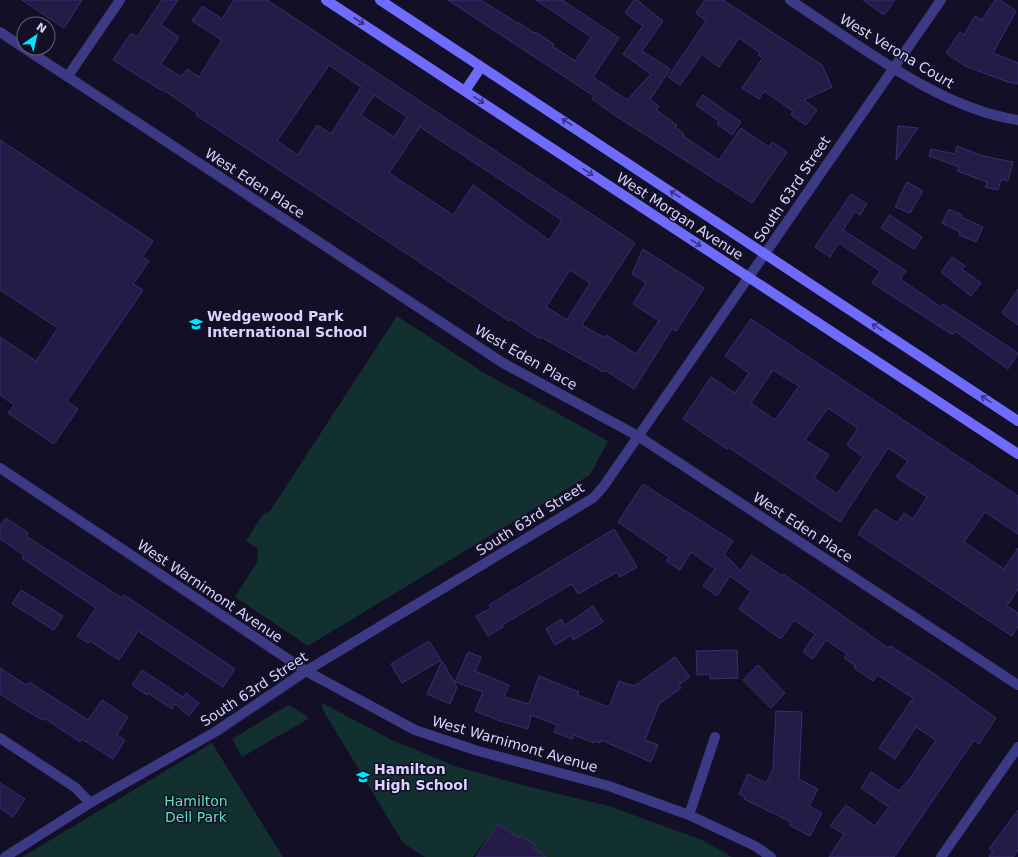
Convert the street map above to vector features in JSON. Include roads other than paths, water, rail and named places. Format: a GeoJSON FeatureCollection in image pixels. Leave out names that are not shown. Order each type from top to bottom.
{"type":"FeatureCollection","features":[{"type":"Feature","properties":{"kind":"street"},"geometry":{"type":"LineString","coordinates":[[68,76],[120,0]]}},
{"type":"Feature","properties":{"kind":"street","name":"West Morgan Avenue"},"geometry":{"type":"LineString","coordinates":[[326,0],[1018,454]]}},
{"type":"Feature","properties":{"kind":"street","name":"West Morgan Avenue"},"geometry":{"type":"LineString","coordinates":[[380,0],[766,253],[1018,421]]}},
{"type":"Feature","properties":{"kind":"street","name":"West Verona Court"},"geometry":{"type":"LineString","coordinates":[[790,0],[893,68],[947,98],[998,117],[1018,120]]}},
{"type":"Feature","properties":{"kind":"street","name":"South 63rd Street"},"geometry":{"type":"LineString","coordinates":[[5,857],[90,803],[215,732],[306,671],[593,498],[603,487],[941,0]]}},
{"type":"Feature","properties":{"kind":"street","name":"West Eden Place"},"geometry":{"type":"LineString","coordinates":[[0,32],[16,43]]}},
{"type":"Feature","properties":{"kind":"street","name":"West Eden Place"},"geometry":{"type":"LineString","coordinates":[[37,56],[503,363],[638,436],[1018,685]]}},
{"type":"Feature","properties":{"kind":"street"},"geometry":{"type":"LineString","coordinates":[[465,91],[481,66]]}},
{"type":"Feature","properties":{"kind":"street","name":"West Warnimont Avenue"},"geometry":{"type":"LineString","coordinates":[[0,468],[306,671],[415,730],[478,751],[609,786],[689,815],[755,846],[771,857]]}},
{"type":"Feature","properties":{"kind":"street"},"geometry":{"type":"LineString","coordinates":[[689,815],[715,737]]}},
{"type":"Feature","properties":{"kind":"street"},"geometry":{"type":"LineString","coordinates":[[0,738],[76,788],[90,803]]}},
{"type":"Feature","properties":{"kind":"street"},"geometry":{"type":"LineString","coordinates":[[941,857],[1018,747]]}},
{"type":"Feature","properties":{"kind":"place","name":"Wedgewood Park International School"},"geometry":{"type":"Point","coordinates":[196,324]}},
{"type":"Feature","properties":{"kind":"place","name":"Hamilton High School"},"geometry":{"type":"Point","coordinates":[363,777]}},
{"type":"Feature","properties":{"kind":"park label","name":"Hamilton Dell Park"},"geometry":{"type":"Point","coordinates":[196,810]}}]}
